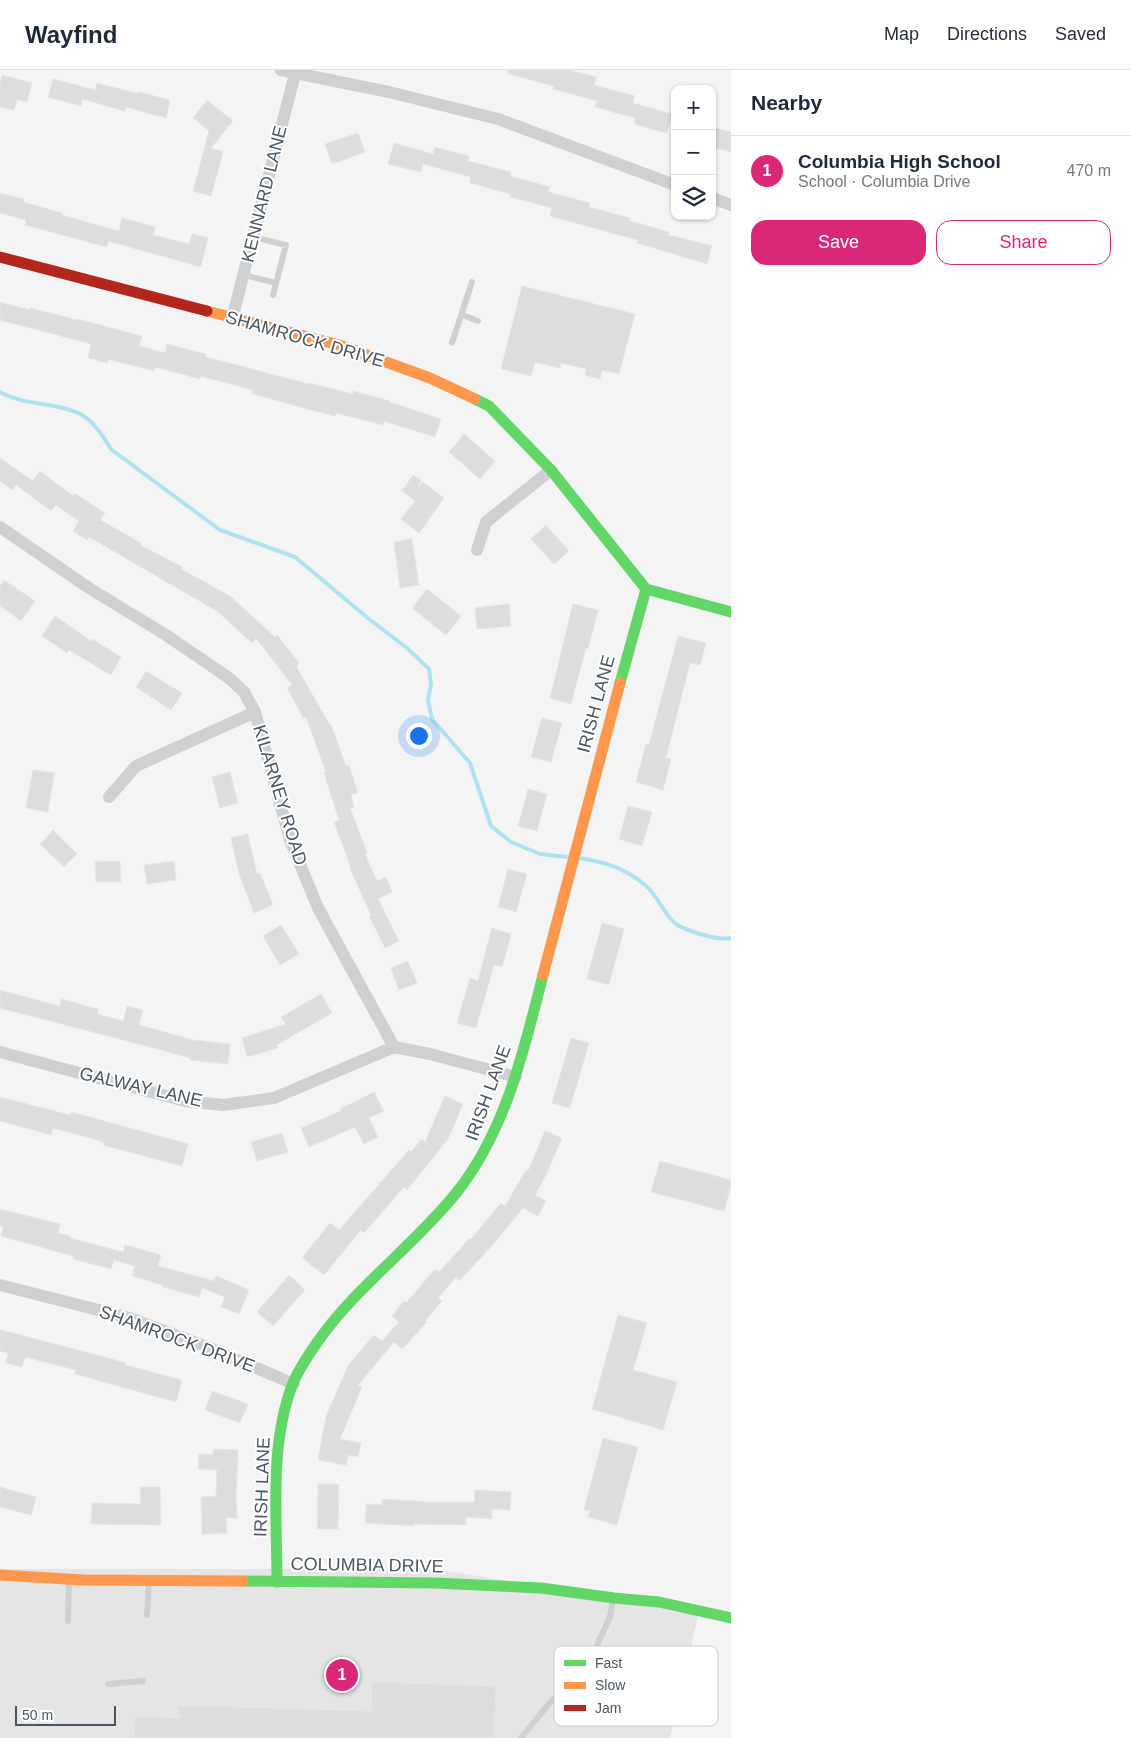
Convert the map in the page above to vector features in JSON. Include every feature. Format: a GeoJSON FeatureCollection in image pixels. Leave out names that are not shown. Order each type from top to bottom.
{"type":"FeatureCollection","features":[{"type":"Feature","properties":{"kind":"street"},"geometry":{"type":"LineString","coordinates":[[281,70],[296,71],[498,119],[671,184]]}},
{"type":"Feature","properties":{"kind":"street","name":"KENNARD LANE"},"geometry":{"type":"LineString","coordinates":[[232,319],[296,71]]}},
{"type":"Feature","properties":{"kind":"street"},"geometry":{"type":"LineString","coordinates":[[716,199],[731,205]]}},
{"type":"Feature","properties":{"kind":"street","name":"SHAMROCK DRIVE"},"geometry":{"type":"LineString","coordinates":[[0,257],[232,319],[339,345],[430,378],[489,406],[551,470],[646,589]]}},
{"type":"Feature","properties":{"kind":"street"},"geometry":{"type":"LineString","coordinates":[[477,550],[486,522],[551,470]]}},
{"type":"Feature","properties":{"kind":"street","name":"KILARNEY ROAD"},"geometry":{"type":"LineString","coordinates":[[0,527],[89,588],[166,635],[229,678],[244,692],[255,712],[290,840],[314,899],[394,1046]]}},
{"type":"Feature","properties":{"kind":"street"},"geometry":{"type":"LineString","coordinates":[[646,589],[731,612]]}},
{"type":"Feature","properties":{"kind":"street","name":"IRISH LANE"},"geometry":{"type":"LineString","coordinates":[[277,1582],[277,1459],[283,1419],[294,1384],[303,1362],[337,1315],[430,1222],[465,1183],[484,1156],[516,1077],[646,589]]}},
{"type":"Feature","properties":{"kind":"street"},"geometry":{"type":"LineString","coordinates":[[109,797],[136,766],[255,712]]}},
{"type":"Feature","properties":{"kind":"street"},"geometry":{"type":"LineString","coordinates":[[394,1046],[516,1077]]}},
{"type":"Feature","properties":{"kind":"street","name":"GALWAY LANE"},"geometry":{"type":"LineString","coordinates":[[0,1052],[185,1101],[223,1105],[274,1098],[394,1046]]}},
{"type":"Feature","properties":{"kind":"street","name":"SHAMROCK DRIVE"},"geometry":{"type":"LineString","coordinates":[[0,1285],[130,1318],[210,1348],[294,1384]]}},
{"type":"Feature","properties":{"kind":"street","name":"COLUMBIA DRIVE"},"geometry":{"type":"LineString","coordinates":[[0,1575],[69,1579],[436,1583],[541,1588],[659,1602],[731,1618]]}},
{"type":"Feature","properties":{"kind":"lane"},"geometry":{"type":"LineString","coordinates":[[253,237],[286,245],[273,295]]}},
{"type":"Feature","properties":{"kind":"lane"},"geometry":{"type":"LineString","coordinates":[[244,275],[276,283]]}},
{"type":"Feature","properties":{"kind":"lane"},"geometry":{"type":"LineString","coordinates":[[452,343],[472,282]]}},
{"type":"Feature","properties":{"kind":"lane"},"geometry":{"type":"LineString","coordinates":[[462,315],[478,321]]}},
{"type":"Feature","properties":{"kind":"lane"},"geometry":{"type":"LineString","coordinates":[[68,1621],[69,1579]]}},
{"type":"Feature","properties":{"kind":"lane"},"geometry":{"type":"LineString","coordinates":[[147,1615],[149,1580]]}},
{"type":"Feature","properties":{"kind":"lane"},"geometry":{"type":"LineString","coordinates":[[597,1646],[610,1617],[614,1598]]}},
{"type":"Feature","properties":{"kind":"lane"},"geometry":{"type":"LineString","coordinates":[[108,1684],[143,1681]]}},
{"type":"Feature","properties":{"kind":"lane"},"geometry":{"type":"LineString","coordinates":[[521,1738],[554,1698]]}},
{"type":"Feature","properties":{"kind":"shaded area"},"geometry":{"type":"Polygon","coordinates":[[[0,1569],[435,1569],[699,1612],[691,1646],[554,1646],[554,1726],[673,1726],[670,1738],[0,1738],[0,1569]]]}},
{"type":"Feature","properties":{"kind":"building"},"geometry":{"type":"Polygon","coordinates":[[[508,70],[569,70],[597,77],[594,85],[635,96],[633,103],[671,114],[667,133],[634,124],[635,118],[595,107],[597,101],[553,89],[554,86],[508,74],[508,70]]]}},
{"type":"Feature","properties":{"kind":"building"},"geometry":{"type":"Polygon","coordinates":[[[2,75],[32,83],[27,102],[17,100],[14,110],[0,107],[2,75]]]}},
{"type":"Feature","properties":{"kind":"building"},"geometry":{"type":"Polygon","coordinates":[[[53,79],[95,90],[97,83],[170,100],[166,118],[126,107],[125,111],[82,99],[81,106],[48,97],[53,79]]]}},
{"type":"Feature","properties":{"kind":"building"},"geometry":{"type":"Polygon","coordinates":[[[207,100],[233,121],[211,148],[223,152],[211,196],[193,191],[209,131],[193,118],[207,100]]]}},
{"type":"Feature","properties":{"kind":"building"},"geometry":{"type":"Polygon","coordinates":[[[716,128],[731,132],[731,152],[716,148],[716,128]]]}},
{"type":"Feature","properties":{"kind":"building"},"geometry":{"type":"Polygon","coordinates":[[[358,133],[365,152],[332,164],[325,144],[358,133]]]}},
{"type":"Feature","properties":{"kind":"building"},"geometry":{"type":"Polygon","coordinates":[[[394,143],[433,154],[435,147],[469,156],[468,161],[511,172],[510,176],[550,187],[548,192],[590,203],[589,207],[630,218],[630,221],[669,232],[668,235],[712,246],[707,264],[637,243],[638,240],[550,216],[552,208],[510,197],[510,194],[470,183],[471,177],[423,164],[421,172],[388,164],[394,143]]]}},
{"type":"Feature","properties":{"kind":"building"},"geometry":{"type":"Polygon","coordinates":[[[0,193],[24,199],[23,202],[62,213],[62,215],[119,231],[122,218],[155,227],[153,235],[189,244],[192,234],[208,238],[201,267],[108,241],[107,247],[25,225],[26,220],[0,213],[0,193]]]}},
{"type":"Feature","properties":{"kind":"building"},"geometry":{"type":"Polygon","coordinates":[[[522,286],[635,314],[619,374],[602,370],[600,379],[585,375],[586,369],[561,363],[560,368],[535,362],[531,376],[501,369],[522,286]]]}},
{"type":"Feature","properties":{"kind":"building"},"geometry":{"type":"Polygon","coordinates":[[[0,302],[142,336],[139,346],[165,353],[167,344],[206,354],[206,357],[309,384],[353,394],[353,391],[390,401],[441,419],[435,437],[384,421],[383,425],[336,413],[335,416],[252,394],[253,390],[201,376],[200,379],[155,367],[154,371],[108,359],[107,363],[88,358],[91,344],[0,320],[0,302]]]}},
{"type":"Feature","properties":{"kind":"building"},"geometry":{"type":"Polygon","coordinates":[[[464,434],[495,461],[480,479],[449,452],[464,434]]]}},
{"type":"Feature","properties":{"kind":"building"},"geometry":{"type":"Polygon","coordinates":[[[0,458],[33,481],[40,471],[73,496],[74,493],[105,513],[100,520],[230,596],[275,637],[277,635],[299,663],[296,666],[329,724],[331,724],[346,766],[349,765],[358,793],[351,795],[354,807],[350,808],[367,853],[365,854],[377,881],[386,877],[392,892],[378,899],[399,941],[385,948],[369,916],[371,915],[350,868],[334,822],[339,820],[324,773],[326,772],[306,717],[304,719],[287,688],[292,685],[256,638],[252,643],[217,611],[89,537],[87,540],[73,531],[79,521],[56,505],[51,511],[16,485],[12,490],[0,481],[0,458]]]}},
{"type":"Feature","properties":{"kind":"building"},"geometry":{"type":"Polygon","coordinates":[[[413,475],[421,480],[418,488],[423,482],[444,498],[419,533],[401,519],[415,501],[402,491],[413,475]]]}},
{"type":"Feature","properties":{"kind":"building"},"geometry":{"type":"Polygon","coordinates":[[[546,525],[569,551],[554,564],[531,539],[546,525]]]}},
{"type":"Feature","properties":{"kind":"building"},"geometry":{"type":"Polygon","coordinates":[[[412,539],[419,585],[400,588],[394,542],[412,539]]]}},
{"type":"Feature","properties":{"kind":"building"},"geometry":{"type":"Polygon","coordinates":[[[4,580],[35,601],[21,621],[0,606],[0,586],[4,580]]]}},
{"type":"Feature","properties":{"kind":"building"},"geometry":{"type":"Polygon","coordinates":[[[427,589],[461,616],[446,635],[412,608],[427,589]]]}},
{"type":"Feature","properties":{"kind":"building"},"geometry":{"type":"Polygon","coordinates":[[[509,604],[511,626],[477,629],[475,608],[509,604]]]}},
{"type":"Feature","properties":{"kind":"building"},"geometry":{"type":"Polygon","coordinates":[[[573,604],[598,610],[571,704],[550,698],[573,604]]]}},
{"type":"Feature","properties":{"kind":"building"},"geometry":{"type":"Polygon","coordinates":[[[55,616],[91,641],[92,639],[121,657],[111,675],[69,650],[67,653],[42,636],[55,616]]]}},
{"type":"Feature","properties":{"kind":"building"},"geometry":{"type":"Polygon","coordinates":[[[678,636],[706,643],[700,665],[690,663],[666,758],[671,759],[663,790],[636,782],[646,744],[649,745],[678,636]]]}},
{"type":"Feature","properties":{"kind":"building"},"geometry":{"type":"Polygon","coordinates":[[[146,671],[182,693],[171,710],[136,687],[146,671]]]}},
{"type":"Feature","properties":{"kind":"building"},"geometry":{"type":"Polygon","coordinates":[[[542,718],[562,723],[551,762],[531,757],[542,718]]]}},
{"type":"Feature","properties":{"kind":"building"},"geometry":{"type":"Polygon","coordinates":[[[33,770],[54,773],[48,812],[26,808],[33,770]]]}},
{"type":"Feature","properties":{"kind":"building"},"geometry":{"type":"Polygon","coordinates":[[[230,772],[238,803],[220,808],[212,777],[230,772]]]}},
{"type":"Feature","properties":{"kind":"building"},"geometry":{"type":"Polygon","coordinates":[[[528,789],[547,794],[537,831],[518,826],[528,789]]]}},
{"type":"Feature","properties":{"kind":"building"},"geometry":{"type":"Polygon","coordinates":[[[628,806],[652,812],[642,846],[619,839],[628,806]]]}},
{"type":"Feature","properties":{"kind":"building"},"geometry":{"type":"Polygon","coordinates":[[[53,830],[77,854],[64,867],[40,844],[53,830]]]}},
{"type":"Feature","properties":{"kind":"building"},"geometry":{"type":"Polygon","coordinates":[[[248,834],[257,874],[260,873],[273,905],[254,913],[239,874],[231,838],[248,834]]]}},
{"type":"Feature","properties":{"kind":"building"},"geometry":{"type":"Polygon","coordinates":[[[120,861],[121,882],[96,882],[95,862],[120,861]]]}},
{"type":"Feature","properties":{"kind":"building"},"geometry":{"type":"Polygon","coordinates":[[[174,861],[176,880],[147,884],[144,865],[174,861]]]}},
{"type":"Feature","properties":{"kind":"building"},"geometry":{"type":"Polygon","coordinates":[[[508,869],[527,874],[516,912],[498,907],[508,869]]]}},
{"type":"Feature","properties":{"kind":"building"},"geometry":{"type":"Polygon","coordinates":[[[602,923],[624,929],[609,985],[587,979],[602,923]]]}},
{"type":"Feature","properties":{"kind":"building"},"geometry":{"type":"Polygon","coordinates":[[[281,925],[299,954],[280,965],[263,936],[281,925]]]}},
{"type":"Feature","properties":{"kind":"building"},"geometry":{"type":"Polygon","coordinates":[[[492,928],[511,934],[502,967],[494,965],[476,1028],[457,1023],[470,978],[478,981],[492,928]]]}},
{"type":"Feature","properties":{"kind":"building"},"geometry":{"type":"Polygon","coordinates":[[[408,961],[417,983],[399,990],[391,968],[408,961]]]}},
{"type":"Feature","properties":{"kind":"building"},"geometry":{"type":"Polygon","coordinates":[[[0,990],[60,1006],[61,999],[98,1009],[97,1014],[123,1021],[127,1006],[143,1010],[139,1025],[193,1040],[230,1044],[228,1064],[190,1060],[190,1058],[150,1047],[0,1008],[0,990]]]}},
{"type":"Feature","properties":{"kind":"building"},"geometry":{"type":"Polygon","coordinates":[[[321,994],[332,1013],[277,1045],[278,1048],[247,1057],[242,1038],[286,1024],[281,1017],[321,994]]]}},
{"type":"Feature","properties":{"kind":"building"},"geometry":{"type":"Polygon","coordinates":[[[571,1038],[589,1043],[570,1108],[552,1103],[571,1038]]]}},
{"type":"Feature","properties":{"kind":"building"},"geometry":{"type":"Polygon","coordinates":[[[374,1092],[384,1111],[369,1118],[378,1137],[364,1144],[355,1127],[309,1147],[301,1128],[341,1111],[340,1109],[374,1092]]]}},
{"type":"Feature","properties":{"kind":"building"},"geometry":{"type":"Polygon","coordinates":[[[445,1096],[463,1104],[448,1139],[407,1190],[404,1187],[364,1233],[361,1230],[324,1275],[302,1258],[330,1223],[339,1230],[409,1150],[411,1152],[422,1139],[425,1142],[445,1096]]]}},
{"type":"Feature","properties":{"kind":"building"},"geometry":{"type":"Polygon","coordinates":[[[0,1097],[70,1115],[71,1112],[188,1144],[182,1166],[103,1145],[104,1142],[53,1128],[51,1135],[0,1121],[0,1097]]]}},
{"type":"Feature","properties":{"kind":"building"},"geometry":{"type":"Polygon","coordinates":[[[545,1131],[562,1138],[535,1195],[546,1201],[538,1216],[523,1208],[491,1247],[459,1281],[456,1277],[438,1298],[442,1301],[425,1321],[427,1322],[402,1349],[394,1342],[358,1385],[362,1387],[340,1439],[361,1443],[358,1457],[348,1455],[346,1465],[318,1460],[326,1416],[348,1366],[374,1335],[382,1341],[399,1322],[392,1316],[404,1301],[406,1303],[435,1269],[439,1272],[471,1239],[501,1203],[505,1206],[526,1170],[528,1171],[545,1131]]]}},
{"type":"Feature","properties":{"kind":"building"},"geometry":{"type":"Polygon","coordinates":[[[282,1133],[288,1152],[257,1161],[251,1142],[282,1133]]]}},
{"type":"Feature","properties":{"kind":"building"},"geometry":{"type":"Polygon","coordinates":[[[660,1161],[731,1180],[724,1211],[651,1192],[660,1161]]]}},
{"type":"Feature","properties":{"kind":"building"},"geometry":{"type":"Polygon","coordinates":[[[0,1209],[60,1224],[58,1233],[70,1236],[70,1238],[123,1252],[125,1245],[161,1255],[158,1266],[214,1281],[216,1276],[249,1290],[239,1314],[221,1307],[225,1297],[202,1288],[199,1297],[132,1276],[135,1266],[114,1260],[111,1269],[73,1259],[73,1256],[1,1236],[3,1227],[0,1226],[0,1209]]]}},
{"type":"Feature","properties":{"kind":"building"},"geometry":{"type":"Polygon","coordinates":[[[289,1275],[305,1290],[273,1326],[257,1312],[289,1275]]]}},
{"type":"Feature","properties":{"kind":"building"},"geometry":{"type":"Polygon","coordinates":[[[618,1315],[647,1323],[633,1370],[677,1382],[663,1430],[592,1409],[618,1315]]]}},
{"type":"Feature","properties":{"kind":"building"},"geometry":{"type":"Polygon","coordinates":[[[0,1330],[126,1363],[125,1365],[182,1380],[176,1402],[75,1374],[76,1370],[25,1357],[22,1367],[6,1363],[8,1353],[0,1351],[0,1330]]]}},
{"type":"Feature","properties":{"kind":"building"},"geometry":{"type":"Polygon","coordinates":[[[212,1391],[248,1404],[240,1423],[205,1410],[212,1391]]]}},
{"type":"Feature","properties":{"kind":"building"},"geometry":{"type":"Polygon","coordinates":[[[603,1438],[638,1447],[617,1525],[588,1517],[590,1511],[584,1510],[603,1438]]]}},
{"type":"Feature","properties":{"kind":"building"},"geometry":{"type":"Polygon","coordinates":[[[214,1449],[238,1450],[237,1518],[226,1518],[227,1533],[202,1534],[201,1497],[216,1496],[217,1470],[198,1469],[199,1454],[213,1455],[214,1449]]]}},
{"type":"Feature","properties":{"kind":"building"},"geometry":{"type":"Polygon","coordinates":[[[318,1484],[339,1484],[338,1529],[317,1529],[318,1484]]]}},
{"type":"Feature","properties":{"kind":"building"},"geometry":{"type":"Polygon","coordinates":[[[0,1487],[36,1497],[31,1515],[0,1507],[0,1487]]]}},
{"type":"Feature","properties":{"kind":"building"},"geometry":{"type":"Polygon","coordinates":[[[140,1487],[160,1487],[161,1525],[91,1524],[92,1503],[141,1504],[140,1487]]]}},
{"type":"Feature","properties":{"kind":"building"},"geometry":{"type":"Polygon","coordinates":[[[475,1490],[511,1492],[510,1510],[492,1509],[492,1519],[466,1517],[466,1525],[414,1524],[414,1526],[365,1523],[366,1504],[382,1505],[382,1499],[474,1502],[475,1490]]]}},
{"type":"Feature","properties":{"kind":"building"},"geometry":{"type":"Polygon","coordinates":[[[372,1682],[496,1686],[494,1738],[134,1738],[135,1716],[180,1718],[177,1705],[371,1711],[372,1682]]]}},
{"type":"Feature","properties":{"kind":"waterway"},"geometry":{"type":"LineString","coordinates":[[0,392],[20,400],[62,408],[87,418],[112,450],[220,530],[295,557],[407,648],[429,669],[431,684],[428,700],[432,719],[470,763],[491,826],[511,842],[540,854],[567,857]]}},
{"type":"Feature","properties":{"kind":"waterway"},"geometry":{"type":"LineString","coordinates":[[579,858],[614,867],[630,874],[650,889],[671,920],[681,927],[711,937],[731,938]]}},
{"type":"Feature","properties":{"kind":"traffic: fast"},"geometry":{"type":"LineString","coordinates":[[475,399],[489,406],[551,470],[646,589],[731,612]]}},
{"type":"Feature","properties":{"kind":"traffic: fast"},"geometry":{"type":"LineString","coordinates":[[620,683],[646,589]]}},
{"type":"Feature","properties":{"kind":"traffic: fast"},"geometry":{"type":"LineString","coordinates":[[277,1582],[277,1456],[285,1406],[293,1383],[306,1358],[331,1323],[366,1285],[440,1212],[474,1168],[501,1116],[520,1060],[543,975]]}},
{"type":"Feature","properties":{"kind":"traffic: fast"},"geometry":{"type":"LineString","coordinates":[[243,1581],[436,1583],[541,1588],[659,1602],[731,1618]]}},
{"type":"Feature","properties":{"kind":"traffic: slow"},"geometry":{"type":"LineString","coordinates":[[207,311],[339,345],[430,378],[475,399]]}},
{"type":"Feature","properties":{"kind":"traffic: slow"},"geometry":{"type":"LineString","coordinates":[[543,975],[620,683]]}},
{"type":"Feature","properties":{"kind":"traffic: slow"},"geometry":{"type":"LineString","coordinates":[[0,1575],[83,1580],[243,1581]]}},
{"type":"Feature","properties":{"kind":"traffic: jam"},"geometry":{"type":"LineString","coordinates":[[0,257],[207,311]]}},
{"type":"Feature","properties":{"kind":"place","name":"Columbia High School"},"geometry":{"type":"Point","coordinates":[342,1675]}}]}
